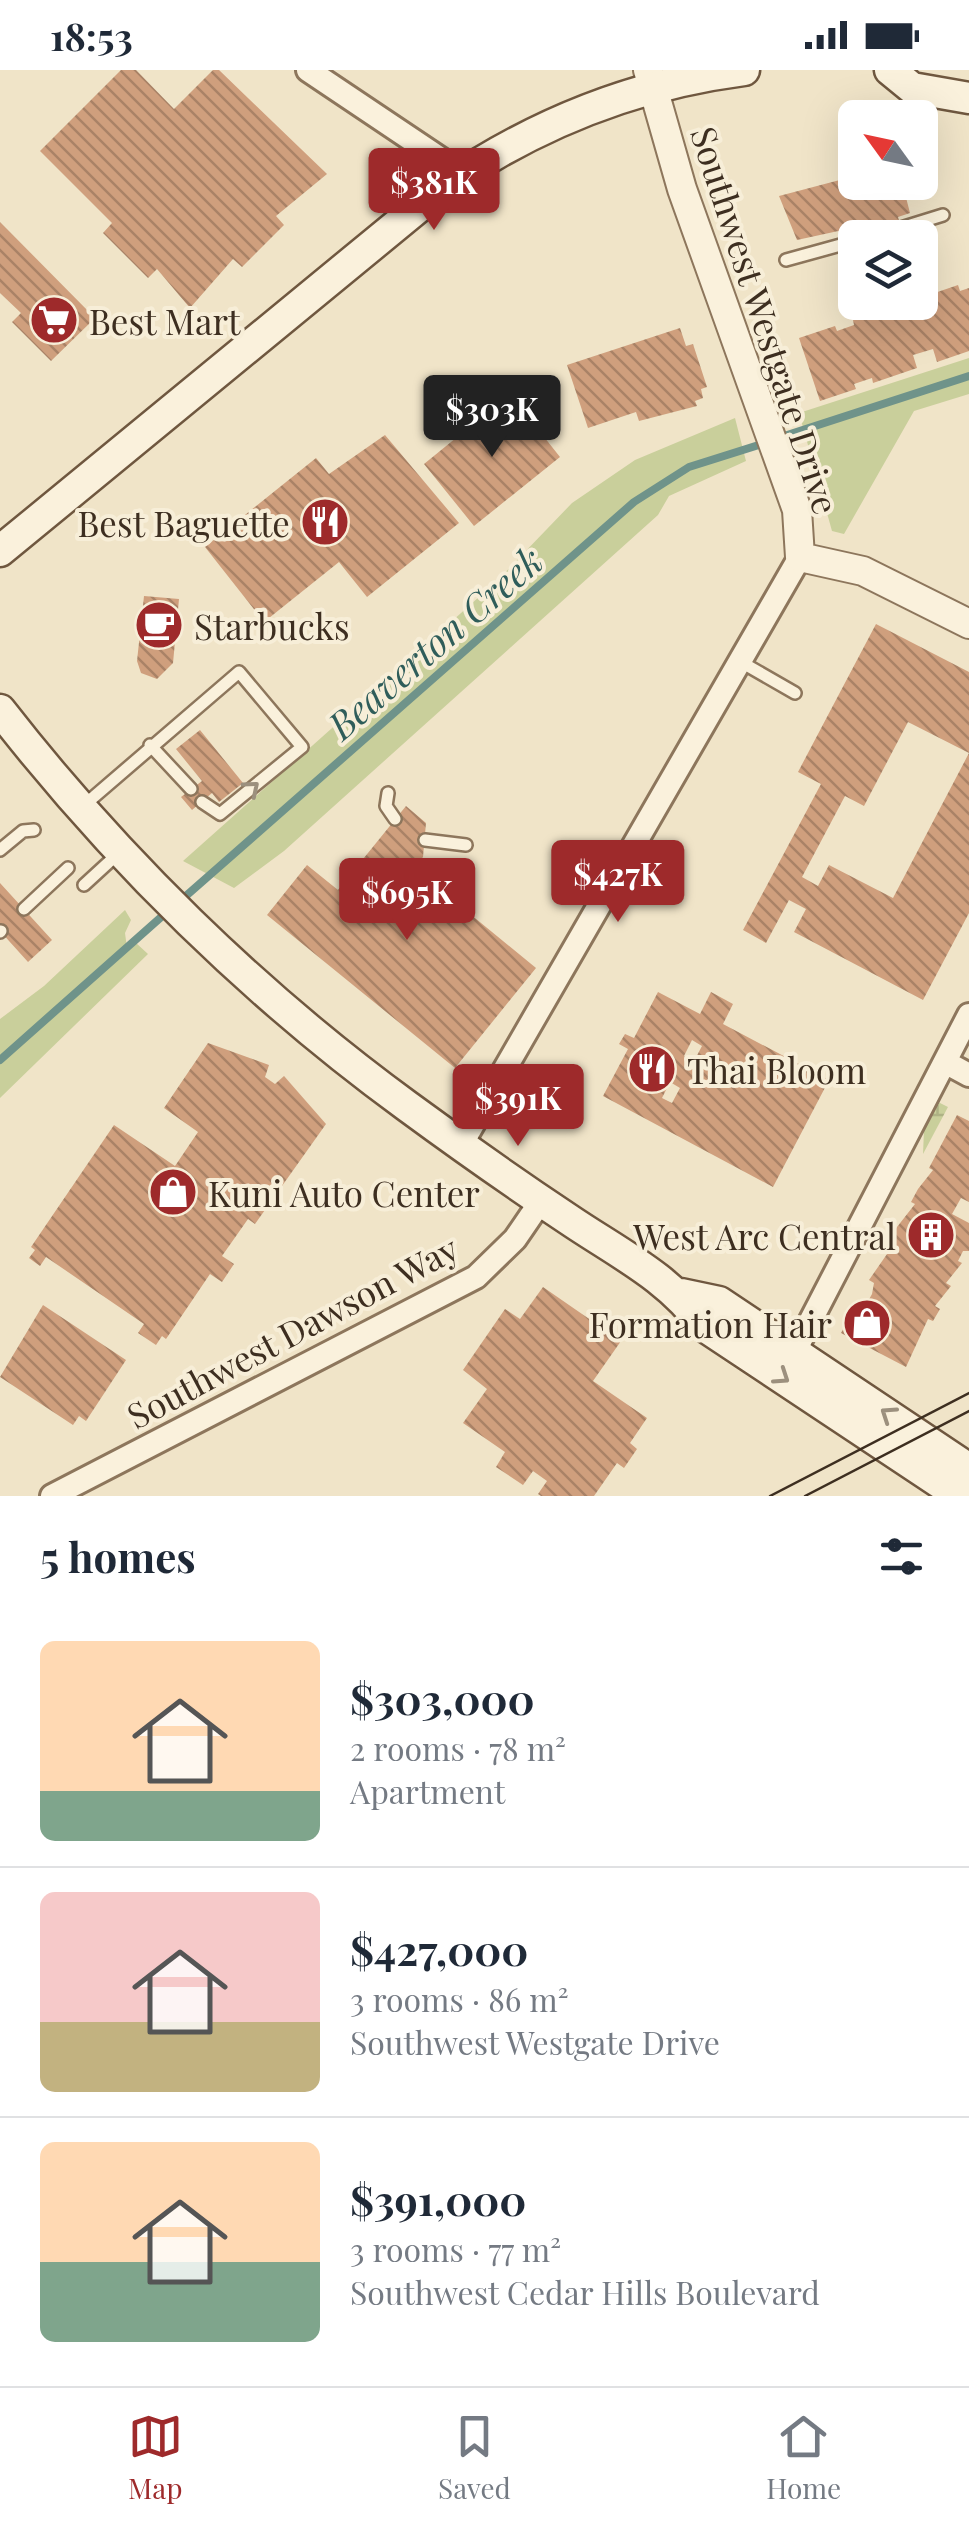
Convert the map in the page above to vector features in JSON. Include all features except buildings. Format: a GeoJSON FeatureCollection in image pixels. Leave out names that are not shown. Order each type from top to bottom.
{"type":"FeatureCollection","features":[{"type":"Feature","properties":{"kind":"main road"},"geometry":{"type":"LineString","coordinates":[[0,551],[463,174],[535,131],[650,79],[744,70]]}},
{"type":"Feature","properties":{"kind":"main road"},"geometry":{"type":"LineString","coordinates":[[890,70],[912,88],[967,94]]}},
{"type":"Feature","properties":{"kind":"main road"},"geometry":{"type":"LineString","coordinates":[[0,710],[82,808],[154,885],[324,1042],[461,1144],[681,1294],[704,1326],[960,1496]]}},
{"type":"Feature","properties":{"kind":"main road"},"geometry":{"type":"LineString","coordinates":[[681,1294],[718,1302],[969,1469]]}},
{"type":"Feature","properties":{"kind":"street"},"geometry":{"type":"LineString","coordinates":[[308,70],[463,174]]}},
{"type":"Feature","properties":{"kind":"street","name":"Southwest Westgate Drive"},"geometry":{"type":"LineString","coordinates":[[461,1144],[800,557],[797,510],[650,79]]}},
{"type":"Feature","properties":{"kind":"street"},"geometry":{"type":"LineString","coordinates":[[800,557],[863,571],[969,624]]}},
{"type":"Feature","properties":{"kind":"street"},"geometry":{"type":"LineString","coordinates":[[795,1351],[969,1015]]}},
{"type":"Feature","properties":{"kind":"street"},"geometry":{"type":"LineString","coordinates":[[945,1062],[969,1075]]}},
{"type":"Feature","properties":{"kind":"street","name":"Southwest Dawson Way"},"geometry":{"type":"LineString","coordinates":[[52,1496],[476,1276],[515,1239],[541,1200]]}},
{"type":"Feature","properties":{"kind":"lane"},"geometry":{"type":"LineString","coordinates":[[927,220],[943,215]]}},
{"type":"Feature","properties":{"kind":"lane"},"geometry":{"type":"LineString","coordinates":[[786,260],[838,246]]}},
{"type":"Feature","properties":{"kind":"lane"},"geometry":{"type":"LineString","coordinates":[[741,662],[795,693]]}},
{"type":"Feature","properties":{"kind":"lane"},"geometry":{"type":"LineString","coordinates":[[82,808],[150,745],[239,672],[302,747],[220,814],[202,802]]}},
{"type":"Feature","properties":{"kind":"lane"},"geometry":{"type":"LineString","coordinates":[[150,745],[191,790]]}},
{"type":"Feature","properties":{"kind":"lane"},"geometry":{"type":"LineString","coordinates":[[388,793],[387,812],[395,819]]}},
{"type":"Feature","properties":{"kind":"lane"},"geometry":{"type":"LineString","coordinates":[[0,850],[23,831],[34,830]]}},
{"type":"Feature","properties":{"kind":"lane"},"geometry":{"type":"LineString","coordinates":[[425,840],[466,845]]}},
{"type":"Feature","properties":{"kind":"lane"},"geometry":{"type":"LineString","coordinates":[[84,885],[122,850]]}},
{"type":"Feature","properties":{"kind":"lane"},"geometry":{"type":"LineString","coordinates":[[24,909],[68,868]]}},
{"type":"Feature","properties":{"kind":"green space"},"geometry":{"type":"Polygon","coordinates":[[[969,358],[969,394],[914,411],[844,534],[832,531],[799,413],[969,358]]]}},
{"type":"Feature","properties":{"kind":"green space"},"geometry":{"type":"Polygon","coordinates":[[[735,418],[746,461],[669,496],[658,515],[284,851],[234,888],[183,861],[498,580],[572,503],[635,460],[735,418]]]}},
{"type":"Feature","properties":{"kind":"green space"},"geometry":{"type":"Polygon","coordinates":[[[125,910],[131,920],[125,933],[127,948],[135,942],[148,954],[0,1098],[0,1019],[44,986],[125,910]]]}},
{"type":"Feature","properties":{"kind":"green space"},"geometry":{"type":"Polygon","coordinates":[[[938,1102],[948,1107],[923,1154],[924,1130],[938,1102]]]}},
{"type":"Feature","properties":{"kind":"waterway","name":"Beaverton Creek"},"geometry":{"type":"LineString","coordinates":[[778,438],[969,376]]}},
{"type":"Feature","properties":{"kind":"waterway","name":"Beaverton Creek"},"geometry":{"type":"LineString","coordinates":[[179,902],[634,502],[689,467],[765,443]]}},
{"type":"Feature","properties":{"kind":"waterway","name":"Beaverton Creek"},"geometry":{"type":"LineString","coordinates":[[0,1060],[168,911]]}},
{"type":"Feature","properties":{"kind":"tram line"},"geometry":{"type":"LineString","coordinates":[[770,1496],[969,1393]]}},
{"type":"Feature","properties":{"kind":"tram line"},"geometry":{"type":"LineString","coordinates":[[805,1496],[969,1411]]}},
{"type":"Feature","properties":{"kind":"place","name":"Best Mart"},"geometry":{"type":"Point","coordinates":[54,320]}},
{"type":"Feature","properties":{"kind":"place","name":"Best Baguette"},"geometry":{"type":"Point","coordinates":[325,522]}},
{"type":"Feature","properties":{"kind":"place","name":"Starbucks"},"geometry":{"type":"Point","coordinates":[159,625]}},
{"type":"Feature","properties":{"kind":"place","name":"Thai Bloom"},"geometry":{"type":"Point","coordinates":[652,1069]}},
{"type":"Feature","properties":{"kind":"place","name":"Kuni Auto Center"},"geometry":{"type":"Point","coordinates":[173,1192]}},
{"type":"Feature","properties":{"kind":"place","name":"West Arc Central"},"geometry":{"type":"Point","coordinates":[931,1235]}},
{"type":"Feature","properties":{"kind":"place","name":"Formation Hair"},"geometry":{"type":"Point","coordinates":[867,1323]}}]}
